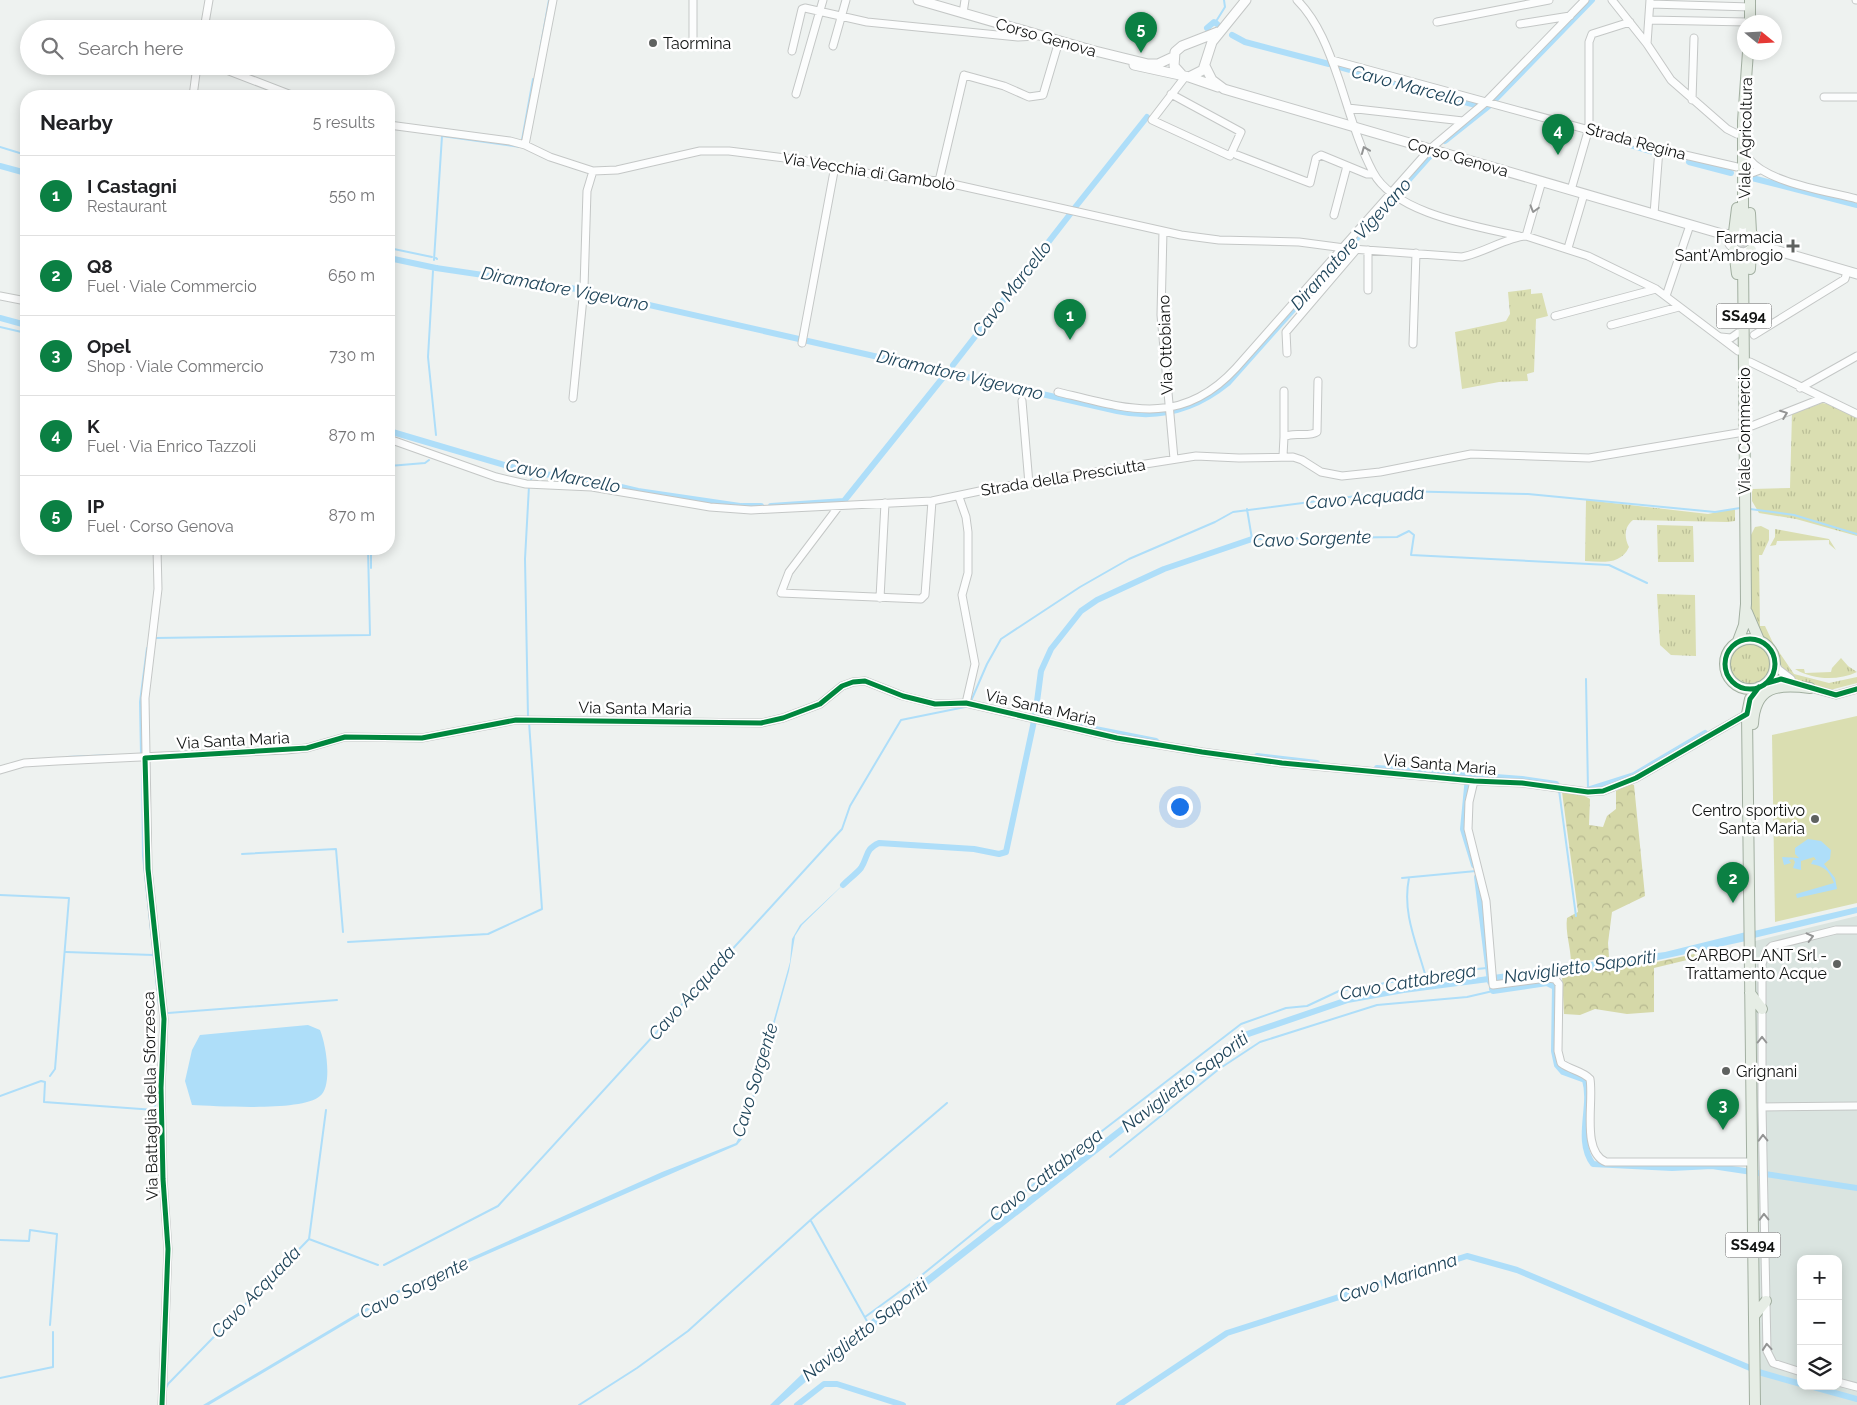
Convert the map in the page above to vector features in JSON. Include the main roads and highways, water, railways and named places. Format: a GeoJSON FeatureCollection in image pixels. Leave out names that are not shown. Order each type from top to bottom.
{"type":"FeatureCollection","features":[{"type":"Feature","properties":{"kind":"main road","name":"Corso Genova"},"geometry":{"type":"LineString","coordinates":[[918,0],[1091,50],[1148,64],[1158,64],[1173,57]]}},
{"type":"Feature","properties":{"kind":"main road"},"geometry":{"type":"LineString","coordinates":[[1223,30],[1178,49],[1173,57],[1176,70],[1186,77],[1199,74],[1212,42],[1223,30],[1246,0]]}},
{"type":"Feature","properties":{"kind":"main road"},"geometry":{"type":"LineString","coordinates":[[1749,15],[1751,2]]}},
{"type":"Feature","properties":{"kind":"main road"},"geometry":{"type":"LineString","coordinates":[[1191,44],[1200,48],[1205,61]]}},
{"type":"Feature","properties":{"kind":"main road"},"geometry":{"type":"LineString","coordinates":[[1091,50],[1144,69],[1186,77],[1224,88]]}},
{"type":"Feature","properties":{"kind":"main road","name":"Viale Agricoltura"},"geometry":{"type":"LineString","coordinates":[[1747,60],[1744,103],[1751,238]]}},
{"type":"Feature","properties":{"kind":"main road","name":"Corso Genova"},"geometry":{"type":"LineString","coordinates":[[1205,61],[1212,80],[1224,88],[1722,234],[1733,239]]}},
{"type":"Feature","properties":{"kind":"main road"},"geometry":{"type":"LineString","coordinates":[[1741,431],[1737,269],[1733,239],[1737,214],[1737,134],[1744,103]]}},
{"type":"Feature","properties":{"kind":"main road"},"geometry":{"type":"LineString","coordinates":[[1741,431],[1751,396],[1749,125],[1744,103]]}},
{"type":"Feature","properties":{"kind":"main road"},"geometry":{"type":"LineString","coordinates":[[1733,239],[1743,229],[1751,238],[1768,248],[1857,274]]}},
{"type":"Feature","properties":{"kind":"main road"},"geometry":{"type":"LineString","coordinates":[[1733,239],[1741,253],[1751,238]]}},
{"type":"Feature","properties":{"kind":"main road","name":"Viale Commercio"},"geometry":{"type":"LineString","coordinates":[[1744,258],[1741,431],[1746,604],[1744,625],[1738,641],[1730,647],[1724,660],[1726,674],[1735,684],[1744,700],[1747,714],[1756,1405]]}},
{"type":"Feature","properties":{"kind":"main road","name":"Viale Commercio"},"geometry":{"type":"LineString","coordinates":[[1746,604],[1750,622],[1759,640],[1770,649],[1774,658],[1774,671],[1750,699],[1747,714]]}},
{"type":"Feature","properties":{"kind":"main road"},"geometry":{"type":"LineString","coordinates":[[1738,641],[1748,638],[1759,640]]}},
{"type":"Feature","properties":{"kind":"main road"},"geometry":{"type":"LineString","coordinates":[[1735,684],[1747,689],[1763,685]]}},
{"type":"Feature","properties":{"kind":"main road"},"geometry":{"type":"LineString","coordinates":[[1748,777],[1753,718],[1763,695],[1772,688],[1784,685],[1807,687]]}},
{"type":"Feature","properties":{"kind":"main road"},"geometry":{"type":"LineString","coordinates":[[1750,993],[1762,1009]]}},
{"type":"Feature","properties":{"kind":"main road"},"geometry":{"type":"LineString","coordinates":[[1754,1316],[1766,1301]]}},
{"type":"Feature","properties":{"kind":"water"},"geometry":{"type":"Polygon","coordinates":[[[1808,839],[1821,841],[1831,850],[1830,859],[1824,864],[1835,878],[1837,889],[1797,898],[1796,894],[1834,883],[1830,874],[1825,869],[1811,864],[1813,860],[1816,860],[1814,857],[1801,861],[1801,870],[1793,868],[1795,862],[1793,859],[1789,860],[1791,863],[1784,865],[1782,857],[1799,858],[1795,854],[1795,848],[1808,839]]]}},
{"type":"Feature","properties":{"kind":"water"},"geometry":{"type":"Polygon","coordinates":[[[848,880],[802,925],[795,936],[789,971],[743,1138],[737,1145],[394,1295],[209,1405],[203,1405],[390,1294],[662,1172],[736,1143],[743,1130],[790,962],[792,939],[800,925],[848,880]]]}},
{"type":"Feature","properties":{"kind":"water"},"geometry":{"type":"Polygon","coordinates":[[[1857,907],[1857,913],[1754,938],[1754,931],[1857,907]]]}},
{"type":"Feature","properties":{"kind":"water","name":"Naviglietto Saporiti"},"geometry":{"type":"Polygon","coordinates":[[[1746,932],[1746,941],[1649,962],[1494,982],[1493,975],[1665,952],[1746,932]]]}},
{"type":"Feature","properties":{"kind":"water","name":"Naviglietto Saporiti"},"geometry":{"type":"Polygon","coordinates":[[[1488,976],[1489,982],[1404,993],[1348,1003],[1243,1039],[824,1366],[779,1405],[770,1405],[802,1374],[1241,1033],[1350,996],[1488,976]]]}},
{"type":"Feature","properties":{"kind":"water"},"geometry":{"type":"Polygon","coordinates":[[[308,1025],[320,1030],[326,1054],[326,1083],[324,1091],[320,1096],[310,1101],[278,1106],[192,1105],[185,1081],[192,1050],[200,1035],[308,1025]]]}},
{"type":"Feature","properties":{"kind":"waterway"},"geometry":{"type":"LineString","coordinates":[[540,50],[549,0]]}},
{"type":"Feature","properties":{"kind":"waterway","name":"Cavo Cattabrega"},"geometry":{"type":"LineString","coordinates":[[1215,23],[1225,7],[1224,0]]}},
{"type":"Feature","properties":{"kind":"waterway","name":"Diramatore Vigevano"},"geometry":{"type":"LineString","coordinates":[[1445,141],[1489,106],[1592,0]]}},
{"type":"Feature","properties":{"kind":"waterway","name":"Cavo Cattabrega"},"geometry":{"type":"LineString","coordinates":[[1207,28],[1214,22],[1217,24]]}},
{"type":"Feature","properties":{"kind":"waterway","name":"Cavo Marcello"},"geometry":{"type":"LineString","coordinates":[[1232,35],[1245,42],[1329,64]]}},
{"type":"Feature","properties":{"kind":"waterway","name":"Cavo Marcello"},"geometry":{"type":"LineString","coordinates":[[1336,66],[1479,106]]}},
{"type":"Feature","properties":{"kind":"waterway"},"geometry":{"type":"LineString","coordinates":[[522,140],[533,79]]}},
{"type":"Feature","properties":{"kind":"waterway","name":"Cavo Marcello"},"geometry":{"type":"LineString","coordinates":[[1073,210],[1147,117]]}},
{"type":"Feature","properties":{"kind":"waterway"},"geometry":{"type":"LineString","coordinates":[[434,260],[442,136],[520,147]]}},
{"type":"Feature","properties":{"kind":"waterway","name":"Cavo Marcello"},"geometry":{"type":"LineString","coordinates":[[1620,142],[1656,153]]}},
{"type":"Feature","properties":{"kind":"waterway"},"geometry":{"type":"LineString","coordinates":[[0,147],[20,153]]}},
{"type":"Feature","properties":{"kind":"waterway","name":"Diramatore Vigevano"},"geometry":{"type":"LineString","coordinates":[[395,259],[436,268],[583,290],[1117,411],[1147,414],[1162,413],[1176,411],[1203,400],[1228,383],[1430,156]]}},
{"type":"Feature","properties":{"kind":"waterway","name":"Cavo Marcello"},"geometry":{"type":"LineString","coordinates":[[1689,162],[1731,173]]}},
{"type":"Feature","properties":{"kind":"waterway","name":"Diramatore Vigevano"},"geometry":{"type":"LineString","coordinates":[[0,166],[20,171]]}},
{"type":"Feature","properties":{"kind":"waterway","name":"Cavo Marcello"},"geometry":{"type":"LineString","coordinates":[[1752,178],[1857,205]]}},
{"type":"Feature","properties":{"kind":"waterway","name":"Cavo Marcello"},"geometry":{"type":"LineString","coordinates":[[953,365],[1071,213]]}},
{"type":"Feature","properties":{"kind":"waterway"},"geometry":{"type":"LineString","coordinates":[[395,249],[432,257]]}},
{"type":"Feature","properties":{"kind":"waterway"},"geometry":{"type":"LineString","coordinates":[[433,271],[428,357],[436,435]]}},
{"type":"Feature","properties":{"kind":"waterway","name":"Cavo Marcello"},"geometry":{"type":"LineString","coordinates":[[0,318],[20,323]]}},
{"type":"Feature","properties":{"kind":"waterway"},"geometry":{"type":"LineString","coordinates":[[0,327],[20,332]]}},
{"type":"Feature","properties":{"kind":"waterway","name":"Cavo Marcello"},"geometry":{"type":"LineString","coordinates":[[771,506],[844,501],[945,375]]}},
{"type":"Feature","properties":{"kind":"waterway","name":"Cavo Marcello"},"geometry":{"type":"LineString","coordinates":[[395,433],[532,473],[583,478],[638,491],[740,506]]}},
{"type":"Feature","properties":{"kind":"waterway"},"geometry":{"type":"LineString","coordinates":[[395,466],[425,463],[429,460]]}},
{"type":"Feature","properties":{"kind":"waterway","name":"Cavo Marcello"},"geometry":{"type":"LineString","coordinates":[[531,480],[532,473]]}},
{"type":"Feature","properties":{"kind":"waterway"},"geometry":{"type":"LineString","coordinates":[[528,717],[525,559],[529,486]]}},
{"type":"Feature","properties":{"kind":"waterway","name":"Cavo Acquada"},"geometry":{"type":"LineString","coordinates":[[971,701],[987,664],[1001,639],[1080,587],[1129,559],[1215,522],[1233,512],[1395,491],[1528,494],[1715,512],[1740,508]]}},
{"type":"Feature","properties":{"kind":"waterway","name":"Cavo Marcello"},"geometry":{"type":"LineString","coordinates":[[743,506],[761,506]]}},
{"type":"Feature","properties":{"kind":"waterway","name":"Cavo Sorgente"},"geometry":{"type":"LineString","coordinates":[[1247,509],[1252,539],[1397,537],[1409,531],[1414,535],[1411,555],[1609,565],[1647,583]]}},
{"type":"Feature","properties":{"kind":"waterway","name":"Cavo Acquada"},"geometry":{"type":"LineString","coordinates":[[1750,509],[1794,515],[1857,534]]}},
{"type":"Feature","properties":{"kind":"waterway","name":"Cavo Sorgente"},"geometry":{"type":"LineString","coordinates":[[1035,717],[1041,671],[1051,649],[1081,611],[1097,600],[1164,569],[1252,539]]}},
{"type":"Feature","properties":{"kind":"waterway"},"geometry":{"type":"LineString","coordinates":[[155,638],[370,635],[368,555]]}},
{"type":"Feature","properties":{"kind":"waterway"},"geometry":{"type":"LineString","coordinates":[[371,555],[371,568]]}},
{"type":"Feature","properties":{"kind":"waterway"},"geometry":{"type":"LineString","coordinates":[[141,755],[140,702],[147,648]]}},
{"type":"Feature","properties":{"kind":"waterway"},"geometry":{"type":"LineString","coordinates":[[1586,679],[1588,790]]}},
{"type":"Feature","properties":{"kind":"waterway","name":"Cavo Acquada"},"geometry":{"type":"LineString","coordinates":[[384,1265],[498,1206],[842,829],[850,806],[901,720],[970,706]]}},
{"type":"Feature","properties":{"kind":"waterway"},"geometry":{"type":"LineString","coordinates":[[1036,715],[1048,719]]}},
{"type":"Feature","properties":{"kind":"waterway","name":"Cavo Sorgente"},"geometry":{"type":"LineString","coordinates":[[843,885],[861,868],[871,848],[879,843],[974,849],[999,854],[1006,852],[1034,721]]}},
{"type":"Feature","properties":{"kind":"waterway"},"geometry":{"type":"LineString","coordinates":[[348,942],[488,934],[542,909],[529,722]]}},
{"type":"Feature","properties":{"kind":"waterway"},"geometry":{"type":"LineString","coordinates":[[1080,726],[1156,741]]}},
{"type":"Feature","properties":{"kind":"waterway"},"geometry":{"type":"LineString","coordinates":[[1590,789],[1634,775],[1705,733]]}},
{"type":"Feature","properties":{"kind":"waterway"},"geometry":{"type":"LineString","coordinates":[[67,757],[114,755]]}},
{"type":"Feature","properties":{"kind":"waterway"},"geometry":{"type":"LineString","coordinates":[[1257,756],[1317,763]]}},
{"type":"Feature","properties":{"kind":"waterway"},"geometry":{"type":"LineString","coordinates":[[142,761],[143,856],[159,1006]]}},
{"type":"Feature","properties":{"kind":"waterway"},"geometry":{"type":"LineString","coordinates":[[1377,768],[1522,779],[1556,784]]}},
{"type":"Feature","properties":{"kind":"waterway"},"geometry":{"type":"LineString","coordinates":[[1468,777],[1463,829],[1474,865]]}},
{"type":"Feature","properties":{"kind":"waterway"},"geometry":{"type":"LineString","coordinates":[[1559,790],[1576,916]]}},
{"type":"Feature","properties":{"kind":"waterway"},"geometry":{"type":"LineString","coordinates":[[242,854],[336,849],[343,932]]}},
{"type":"Feature","properties":{"kind":"waterway"},"geometry":{"type":"LineString","coordinates":[[1402,878],[1476,871]]}},
{"type":"Feature","properties":{"kind":"waterway"},"geometry":{"type":"LineString","coordinates":[[1477,877],[1490,982]]}},
{"type":"Feature","properties":{"kind":"waterway"},"geometry":{"type":"LineString","coordinates":[[1409,878],[1407,903],[1414,939],[1425,974]]}},
{"type":"Feature","properties":{"kind":"waterway"},"geometry":{"type":"LineString","coordinates":[[0,895],[69,898],[55,1069],[50,1076]]}},
{"type":"Feature","properties":{"kind":"waterway"},"geometry":{"type":"LineString","coordinates":[[66,952],[153,955]]}},
{"type":"Feature","properties":{"kind":"waterway","name":"Cavo Cattabrega"},"geometry":{"type":"LineString","coordinates":[[865,1317],[917,1279],[1050,1171],[1241,1024],[1286,1008],[1307,1006],[1339,991],[1456,971],[1487,968]]}},
{"type":"Feature","properties":{"kind":"waterway"},"geometry":{"type":"LineString","coordinates":[[1426,978],[1428,985]]}},
{"type":"Feature","properties":{"kind":"waterway","name":"Naviglietto Saporiti"},"geometry":{"type":"LineString","coordinates":[[1492,989],[1493,991],[1547,983],[1555,987],[1554,1051],[1557,1065],[1563,1072],[1585,1080],[1587,1090],[1585,1144],[1593,1164],[1672,1168],[1712,1166],[1857,1188]]}},
{"type":"Feature","properties":{"kind":"waterway","name":"Naviglietto Saporiti"},"geometry":{"type":"LineString","coordinates":[[1110,1157],[1219,1069],[1260,1042],[1377,1005],[1467,997],[1493,991]]}},
{"type":"Feature","properties":{"kind":"waterway"},"geometry":{"type":"LineString","coordinates":[[168,1013],[337,1000]]}},
{"type":"Feature","properties":{"kind":"waterway"},"geometry":{"type":"LineString","coordinates":[[0,1096],[41,1081],[45,1082],[44,1102],[155,1110],[155,1090],[157,1086]]}},
{"type":"Feature","properties":{"kind":"waterway","name":"Cavo Cattabrega"},"geometry":{"type":"LineString","coordinates":[[579,1405],[637,1368],[688,1331],[816,1215],[947,1103]]}},
{"type":"Feature","properties":{"kind":"waterway"},"geometry":{"type":"LineString","coordinates":[[309,1239],[326,1110]]}},
{"type":"Feature","properties":{"kind":"waterway","name":"Cavo Cattabrega"},"geometry":{"type":"LineString","coordinates":[[811,1221],[868,1323]]}},
{"type":"Feature","properties":{"kind":"waterway"},"geometry":{"type":"LineString","coordinates":[[0,1240],[29,1241],[30,1230],[57,1234],[50,1325]]}},
{"type":"Feature","properties":{"kind":"waterway","name":"Cavo Acquada"},"geometry":{"type":"LineString","coordinates":[[165,1390],[168,1384],[309,1239],[378,1265]]}},
{"type":"Feature","properties":{"kind":"waterway","name":"Cavo Marianna"},"geometry":{"type":"LineString","coordinates":[[1119,1405],[1227,1333],[1467,1256],[1517,1270],[1762,1373],[1797,1383]]}},
{"type":"Feature","properties":{"kind":"waterway"},"geometry":{"type":"LineString","coordinates":[[0,1378],[53,1367],[53,1332]]}},
{"type":"Feature","properties":{"kind":"waterway","name":"Cavo Marianna"},"geometry":{"type":"LineString","coordinates":[[797,1405],[824,1384],[837,1384],[903,1405]]}},
{"type":"Feature","properties":{"kind":"waterway","name":"Cavo Marianna"},"geometry":{"type":"LineString","coordinates":[[1824,1390],[1857,1399]]}},
{"type":"Feature","properties":{"kind":"tunnel"},"geometry":{"type":"LineString","coordinates":[[1743,224],[1743,258]]}},
{"type":"Feature","properties":{"kind":"place","name":"Taormina"},"geometry":{"type":"Point","coordinates":[653,43]}},
{"type":"Feature","properties":{"kind":"place","name":"IP"},"geometry":{"type":"Point","coordinates":[1141,53]}},
{"type":"Feature","properties":{"kind":"place","name":"K"},"geometry":{"type":"Point","coordinates":[1558,155]}},
{"type":"Feature","properties":{"kind":"place","name":"Farmacia Sant'Ambrogio"},"geometry":{"type":"Point","coordinates":[1793,246]}},
{"type":"Feature","properties":{"kind":"place","name":"I Castagni"},"geometry":{"type":"Point","coordinates":[1070,340]}},
{"type":"Feature","properties":{"kind":"place","name":"Centro sportivo Santa Maria"},"geometry":{"type":"Point","coordinates":[1815,819]}},
{"type":"Feature","properties":{"kind":"place","name":"Q8"},"geometry":{"type":"Point","coordinates":[1733,903]}},
{"type":"Feature","properties":{"kind":"place","name":"CARBOPLANT Srl - Trattamento Acque"},"geometry":{"type":"Point","coordinates":[1837,964]}},
{"type":"Feature","properties":{"kind":"place","name":"Grignani"},"geometry":{"type":"Point","coordinates":[1726,1071]}},
{"type":"Feature","properties":{"kind":"place","name":"Opel"},"geometry":{"type":"Point","coordinates":[1723,1130]}}]}
